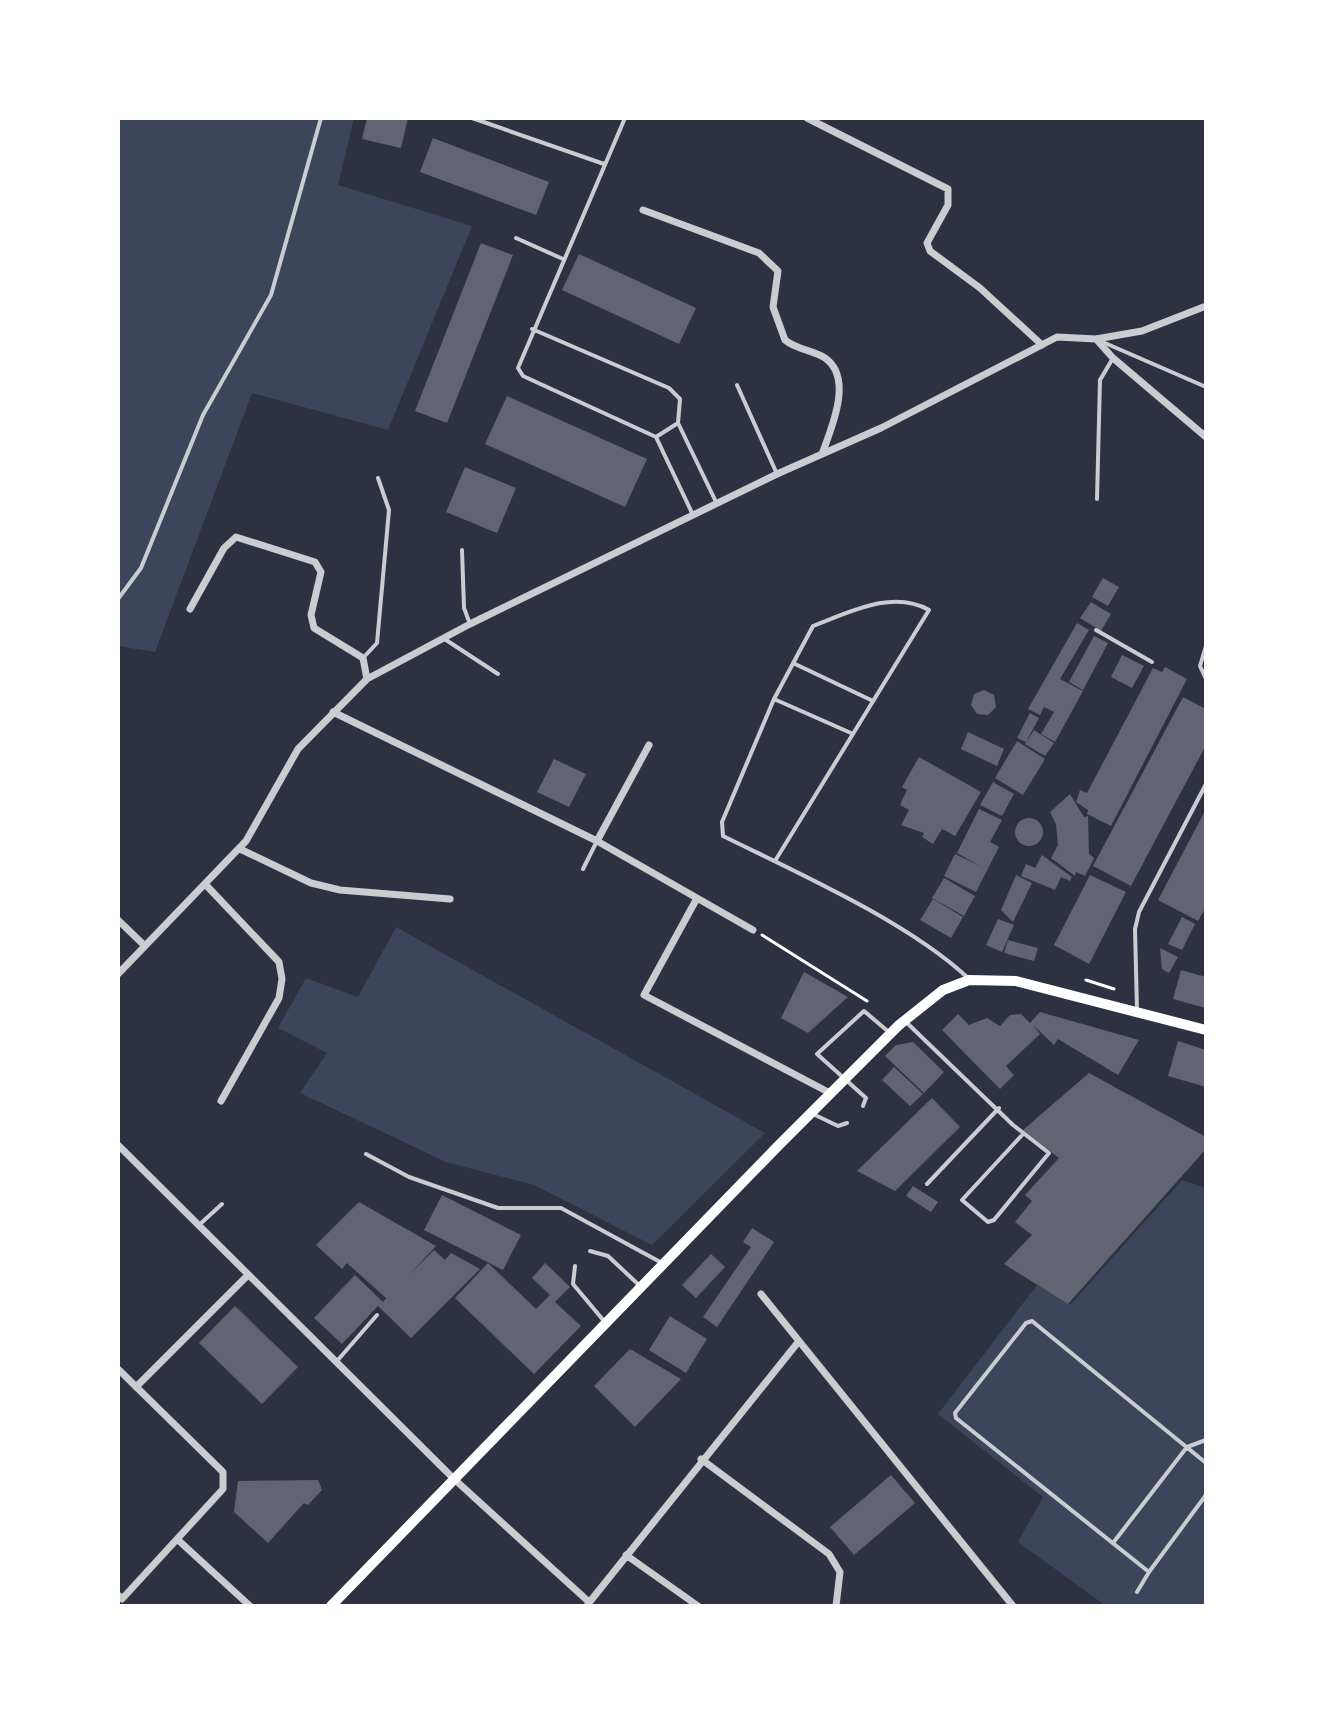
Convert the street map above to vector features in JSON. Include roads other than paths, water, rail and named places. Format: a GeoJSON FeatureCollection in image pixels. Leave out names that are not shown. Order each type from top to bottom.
{"type":"FeatureCollection","features":[{"type":"Feature","properties":{"kind":"main road"},"geometry":{"type":"LineString","coordinates":[[331,1606],[811,1112],[904,1020],[943,990],[969,980],[1016,981],[1206,1030]]}},
{"type":"Feature","properties":{"kind":"street"},"geometry":{"type":"LineString","coordinates":[[807,118],[948,189],[948,205],[927,244],[930,251],[980,288],[1042,345]]}},
{"type":"Feature","properties":{"kind":"street"},"geometry":{"type":"LineString","coordinates":[[643,210],[759,253],[778,271],[773,307],[785,340],[824,357],[837,375],[840,389],[822,455]]}},
{"type":"Feature","properties":{"kind":"street"},"geometry":{"type":"LineString","coordinates":[[118,974],[240,849],[256,829],[298,749],[367,679],[470,624],[822,455],[1057,337],[1096,339],[1142,331],[1206,306]]}},
{"type":"Feature","properties":{"kind":"street"},"geometry":{"type":"LineString","coordinates":[[1096,339],[1113,358],[1206,437]]}},
{"type":"Feature","properties":{"kind":"street"},"geometry":{"type":"LineString","coordinates":[[190,609],[230,540],[243,537],[315,562],[321,572],[311,615],[314,628],[363,658],[367,679]]}},
{"type":"Feature","properties":{"kind":"street"},"geometry":{"type":"LineString","coordinates":[[333,712],[597,841],[753,930]]}},
{"type":"Feature","properties":{"kind":"street"},"geometry":{"type":"LineString","coordinates":[[597,841],[649,745]]}},
{"type":"Feature","properties":{"kind":"street"},"geometry":{"type":"LineString","coordinates":[[240,849],[311,883],[340,890],[450,899]]}},
{"type":"Feature","properties":{"kind":"street"},"geometry":{"type":"LineString","coordinates":[[205,884],[279,962],[282,979],[279,998],[221,1101]]}},
{"type":"Feature","properties":{"kind":"street"},"geometry":{"type":"LineString","coordinates":[[696,900],[644,995],[830,1093]]}},
{"type":"Feature","properties":{"kind":"street"},"geometry":{"type":"LineString","coordinates":[[118,920],[145,946]]}},
{"type":"Feature","properties":{"kind":"street"},"geometry":{"type":"LineString","coordinates":[[118,1145],[335,1363],[588,1604],[701,1459],[799,1341]]}},
{"type":"Feature","properties":{"kind":"street"},"geometry":{"type":"LineString","coordinates":[[136,1387],[247,1276]]}},
{"type":"Feature","properties":{"kind":"street"},"geometry":{"type":"LineString","coordinates":[[761,1294],[1008,1604]]}},
{"type":"Feature","properties":{"kind":"street"},"geometry":{"type":"LineString","coordinates":[[118,1369],[223,1472],[223,1489],[119,1600]]}},
{"type":"Feature","properties":{"kind":"street"},"geometry":{"type":"LineString","coordinates":[[701,1459],[829,1554],[840,1572],[836,1606]]}},
{"type":"Feature","properties":{"kind":"street"},"geometry":{"type":"LineString","coordinates":[[177,1539],[250,1606]]}},
{"type":"Feature","properties":{"kind":"street"},"geometry":{"type":"LineString","coordinates":[[626,1555],[698,1606]]}},
{"type":"Feature","properties":{"kind":"lane"},"geometry":{"type":"LineString","coordinates":[[118,599],[141,568],[203,415],[271,295],[321,118]]}},
{"type":"Feature","properties":{"kind":"lane"},"geometry":{"type":"LineString","coordinates":[[472,118],[604,164]]}},
{"type":"Feature","properties":{"kind":"lane"},"geometry":{"type":"LineString","coordinates":[[625,118],[519,360],[519,372],[656,437],[693,515]]}},
{"type":"Feature","properties":{"kind":"lane"},"geometry":{"type":"LineString","coordinates":[[516,238],[563,259]]}},
{"type":"Feature","properties":{"kind":"lane"},"geometry":{"type":"LineString","coordinates":[[532,329],[669,388],[680,399],[678,423],[717,504]]}},
{"type":"Feature","properties":{"kind":"lane"},"geometry":{"type":"LineString","coordinates":[[1096,339],[1206,387]]}},
{"type":"Feature","properties":{"kind":"lane"},"geometry":{"type":"LineString","coordinates":[[1097,499],[1100,380],[1113,358]]}},
{"type":"Feature","properties":{"kind":"lane"},"geometry":{"type":"LineString","coordinates":[[737,385],[777,474]]}},
{"type":"Feature","properties":{"kind":"lane"},"geometry":{"type":"LineString","coordinates":[[656,437],[678,423]]}},
{"type":"Feature","properties":{"kind":"lane"},"geometry":{"type":"LineString","coordinates":[[363,658],[377,643],[389,510],[378,478]]}},
{"type":"Feature","properties":{"kind":"lane"},"geometry":{"type":"LineString","coordinates":[[462,550],[464,608],[470,624]]}},
{"type":"Feature","properties":{"kind":"lane"},"geometry":{"type":"LineString","coordinates":[[775,861],[929,610],[916,603],[879,603],[813,626],[774,699],[722,822],[723,836],[892,926],[952,963],[969,980]]}},
{"type":"Feature","properties":{"kind":"lane"},"geometry":{"type":"LineString","coordinates":[[1096,630],[1152,662]]}},
{"type":"Feature","properties":{"kind":"lane"},"geometry":{"type":"LineString","coordinates":[[443,638],[498,674]]}},
{"type":"Feature","properties":{"kind":"lane"},"geometry":{"type":"LineString","coordinates":[[1206,646],[1200,670],[1206,679]]}},
{"type":"Feature","properties":{"kind":"lane"},"geometry":{"type":"LineString","coordinates":[[793,663],[873,701]]}},
{"type":"Feature","properties":{"kind":"lane"},"geometry":{"type":"LineString","coordinates":[[774,699],[851,733]]}},
{"type":"Feature","properties":{"kind":"lane"},"geometry":{"type":"LineString","coordinates":[[1137,1012],[1135,929],[1139,912],[1206,784]]}},
{"type":"Feature","properties":{"kind":"lane"},"geometry":{"type":"LineString","coordinates":[[583,869],[597,841]]}},
{"type":"Feature","properties":{"kind":"lane"},"geometry":{"type":"LineString","coordinates":[[863,1106],[866,1098],[817,1054],[864,1011],[890,1033]]}},
{"type":"Feature","properties":{"kind":"lane"},"geometry":{"type":"LineString","coordinates":[[904,1020],[1049,1156],[994,1220],[988,1222],[962,1200],[1023,1134]]}},
{"type":"Feature","properties":{"kind":"lane"},"geometry":{"type":"LineString","coordinates":[[927,1184],[999,1108]]}},
{"type":"Feature","properties":{"kind":"lane"},"geometry":{"type":"LineString","coordinates":[[811,1112],[838,1126],[847,1123]]}},
{"type":"Feature","properties":{"kind":"lane"},"geometry":{"type":"LineString","coordinates":[[366,1154],[409,1177],[498,1208],[561,1208],[664,1264]]}},
{"type":"Feature","properties":{"kind":"lane"},"geometry":{"type":"LineString","coordinates":[[199,1225],[222,1204]]}},
{"type":"Feature","properties":{"kind":"lane"},"geometry":{"type":"LineString","coordinates":[[590,1251],[608,1256],[640,1286]]}},
{"type":"Feature","properties":{"kind":"lane"},"geometry":{"type":"LineString","coordinates":[[575,1266],[573,1284],[605,1322]]}},
{"type":"Feature","properties":{"kind":"lane"},"geometry":{"type":"LineString","coordinates":[[335,1363],[377,1315]]}},
{"type":"Feature","properties":{"kind":"lane"},"geometry":{"type":"LineString","coordinates":[[1149,1572],[956,1418],[958,1409],[1026,1323],[1032,1321],[1206,1463]]}},
{"type":"Feature","properties":{"kind":"lane"},"geometry":{"type":"LineString","coordinates":[[1113,1543],[1187,1447],[1206,1440]]}},
{"type":"Feature","properties":{"kind":"lane"},"geometry":{"type":"LineString","coordinates":[[1137,1592],[1206,1495]]}}]}
